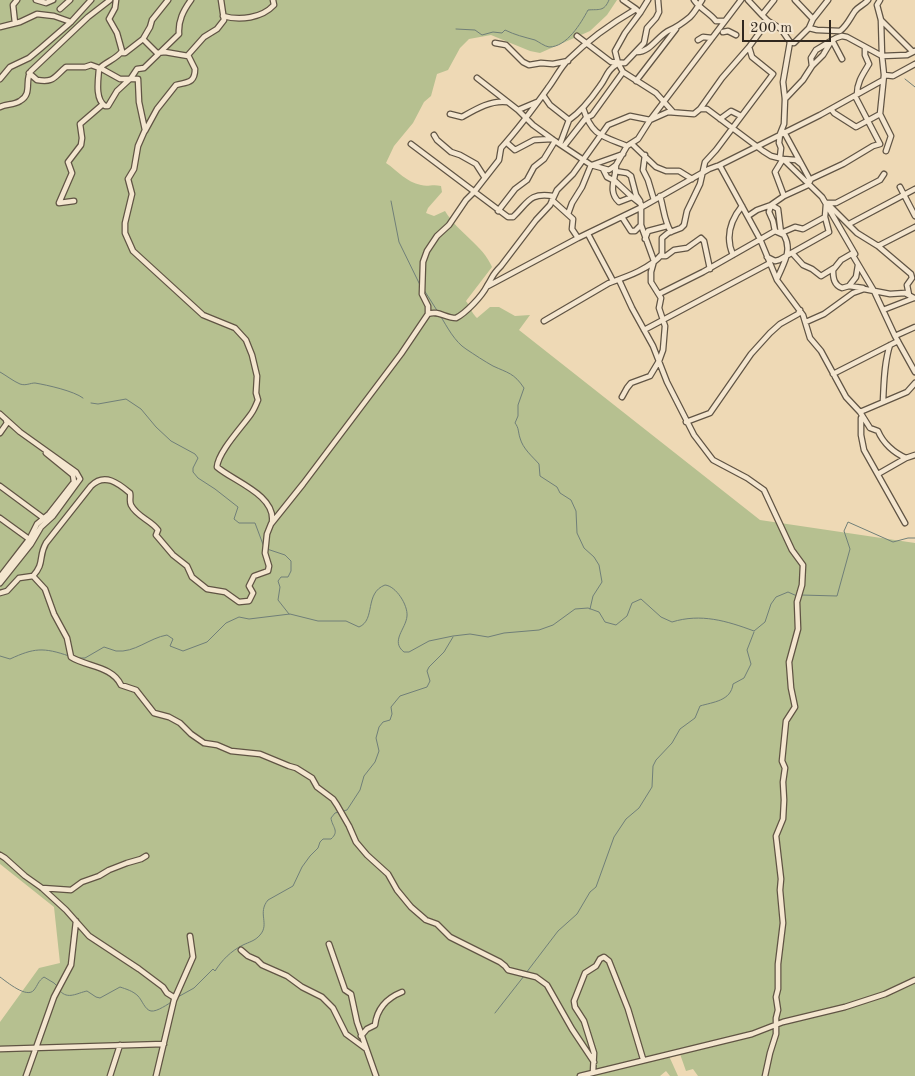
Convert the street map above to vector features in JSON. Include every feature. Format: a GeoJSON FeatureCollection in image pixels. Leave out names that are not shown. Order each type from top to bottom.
{"type":"FeatureCollection","features":[{"type":"Feature","properties":{"kind":"street"},"geometry":{"type":"LineString","coordinates":[[15,23],[13,5],[17,0]]}},
{"type":"Feature","properties":{"kind":"street"},"geometry":{"type":"LineString","coordinates":[[36,0],[46,3],[52,0]]}},
{"type":"Feature","properties":{"kind":"street"},"geometry":{"type":"LineString","coordinates":[[60,9],[70,0]]}},
{"type":"Feature","properties":{"kind":"street"},"geometry":{"type":"LineString","coordinates":[[0,79],[10,67],[35,53],[71,22],[91,0]]}},
{"type":"Feature","properties":{"kind":"street"},"geometry":{"type":"LineString","coordinates":[[0,107],[18,103],[24,99],[29,86],[29,72],[88,17],[110,0]]}},
{"type":"Feature","properties":{"kind":"street"},"geometry":{"type":"LineString","coordinates":[[116,0],[115,8],[109,19],[117,34],[121,54]]}},
{"type":"Feature","properties":{"kind":"street"},"geometry":{"type":"LineString","coordinates":[[102,105],[98,94],[100,68],[109,60],[124,53],[143,40],[152,20],[168,0]]}},
{"type":"Feature","properties":{"kind":"street"},"geometry":{"type":"LineString","coordinates":[[102,105],[108,106],[117,91],[132,78],[138,69],[144,68],[179,34],[180,20],[191,0]]}},
{"type":"Feature","properties":{"kind":"street"},"geometry":{"type":"LineString","coordinates":[[223,16],[238,19],[261,14],[274,5],[273,0]]}},
{"type":"Feature","properties":{"kind":"street"},"geometry":{"type":"LineString","coordinates":[[623,0],[640,13]]}},
{"type":"Feature","properties":{"kind":"street"},"geometry":{"type":"LineString","coordinates":[[648,0],[615,51],[623,72],[656,93],[674,112]]}},
{"type":"Feature","properties":{"kind":"street"},"geometry":{"type":"LineString","coordinates":[[577,36],[611,62],[625,63],[644,43],[647,28],[659,12],[658,0]]}},
{"type":"Feature","properties":{"kind":"street"},"geometry":{"type":"LineString","coordinates":[[694,0],[698,6],[710,13],[716,21],[724,21]]}},
{"type":"Feature","properties":{"kind":"street"},"geometry":{"type":"LineString","coordinates":[[636,81],[676,29],[688,19],[702,0]]}},
{"type":"Feature","properties":{"kind":"street"},"geometry":{"type":"LineString","coordinates":[[609,170],[616,165],[627,146],[640,137],[650,120],[741,0]]}},
{"type":"Feature","properties":{"kind":"street"},"geometry":{"type":"LineString","coordinates":[[748,0],[768,21],[781,29],[790,42],[783,82],[785,99],[781,158],[775,172],[784,196]]}},
{"type":"Feature","properties":{"kind":"street"},"geometry":{"type":"LineString","coordinates":[[762,15],[774,0]]}},
{"type":"Feature","properties":{"kind":"street"},"geometry":{"type":"LineString","coordinates":[[795,0],[813,19]]}},
{"type":"Feature","properties":{"kind":"street"},"geometry":{"type":"LineString","coordinates":[[790,42],[797,40],[809,28],[813,19],[828,0]]}},
{"type":"Feature","properties":{"kind":"street"},"geometry":{"type":"LineString","coordinates":[[809,28],[840,31],[857,8],[863,6],[868,0]]}},
{"type":"Feature","properties":{"kind":"street"},"geometry":{"type":"LineString","coordinates":[[880,0],[877,5],[881,20],[883,78],[880,114],[891,136],[886,151]]}},
{"type":"Feature","properties":{"kind":"street"},"geometry":{"type":"LineString","coordinates":[[188,56],[204,37],[221,26],[224,20],[221,1]]}},
{"type":"Feature","properties":{"kind":"street"},"geometry":{"type":"LineString","coordinates":[[0,593],[7,591],[19,578],[33,576],[42,564],[42,552],[46,543],[96,482],[114,480],[130,493],[132,506],[142,518],[157,528],[156,535],[187,566],[192,577],[207,589],[225,592],[239,602],[249,600],[253,592],[249,586],[254,576],[268,571],[269,566],[265,553],[268,530],[272,522],[401,354],[428,314],[428,306],[422,294],[423,262],[427,251],[499,160],[501,148],[507,143],[568,61],[609,26],[636,9]]}},
{"type":"Feature","properties":{"kind":"street"},"geometry":{"type":"LineString","coordinates":[[0,27],[37,14],[54,16],[71,22]]}},
{"type":"Feature","properties":{"kind":"street"},"geometry":{"type":"LineString","coordinates":[[812,66],[811,58],[816,50],[842,36],[847,36],[882,56],[908,55],[914,52],[881,20]]}},
{"type":"Feature","properties":{"kind":"street"},"geometry":{"type":"LineString","coordinates":[[428,314],[433,312],[456,318],[463,314],[487,287],[493,272],[501,266],[536,220],[550,205],[559,188],[573,174],[608,125],[626,117],[634,116],[650,120],[662,114],[674,112],[691,114],[700,108],[730,68],[749,48],[768,21]]}},
{"type":"Feature","properties":{"kind":"street"},"geometry":{"type":"LineString","coordinates":[[636,52],[641,52],[648,48],[670,30],[676,29]]}},
{"type":"Feature","properties":{"kind":"street"},"geometry":{"type":"LineString","coordinates":[[723,32],[728,31],[736,35]]}},
{"type":"Feature","properties":{"kind":"street"},"geometry":{"type":"LineString","coordinates":[[698,40],[702,37],[712,38]]}},
{"type":"Feature","properties":{"kind":"street"},"geometry":{"type":"LineString","coordinates":[[143,40],[155,52],[188,56]]}},
{"type":"Feature","properties":{"kind":"street"},"geometry":{"type":"LineString","coordinates":[[785,99],[823,55],[832,40]]}},
{"type":"Feature","properties":{"kind":"street"},"geometry":{"type":"LineString","coordinates":[[832,40],[842,59]]}},
{"type":"Feature","properties":{"kind":"street"},"geometry":{"type":"LineString","coordinates":[[495,43],[506,45],[528,65],[541,62],[553,64],[568,61]]}},
{"type":"Feature","properties":{"kind":"street"},"geometry":{"type":"LineString","coordinates":[[748,216],[808,185],[811,179],[880,144],[856,95],[858,83],[869,64],[865,54],[865,47]]}},
{"type":"Feature","properties":{"kind":"street"},"geometry":{"type":"LineString","coordinates":[[544,321],[613,281],[619,280],[654,262],[661,256],[663,252],[661,241],[665,235],[684,225],[687,211],[700,184],[707,159],[716,150],[773,74],[752,57],[749,48]]}},
{"type":"Feature","properties":{"kind":"street"},"geometry":{"type":"LineString","coordinates":[[188,56],[195,70],[192,80],[187,84],[176,85],[156,109],[138,146],[134,169],[128,180],[132,194],[125,223],[126,238],[133,251],[204,315],[235,328],[246,340],[257,376],[256,393],[258,400],[251,415],[222,453],[217,466],[246,484],[266,503],[273,516],[272,522]]}},
{"type":"Feature","properties":{"kind":"street"},"geometry":{"type":"LineString","coordinates":[[562,145],[569,120],[583,108],[602,84],[609,70],[618,63]]}},
{"type":"Feature","properties":{"kind":"street"},"geometry":{"type":"LineString","coordinates":[[487,287],[578,238],[642,207],[702,173],[831,109],[883,78],[893,76],[915,64]]}},
{"type":"Feature","properties":{"kind":"street"},"geometry":{"type":"LineString","coordinates":[[29,72],[36,80],[50,80],[54,79],[64,68],[85,68],[91,65],[120,79],[136,78],[138,80],[139,102],[145,127],[144,134]]}},
{"type":"Feature","properties":{"kind":"street"},"geometry":{"type":"LineString","coordinates":[[562,145],[586,118],[592,115],[623,72]]}},
{"type":"Feature","properties":{"kind":"street"},"geometry":{"type":"LineString","coordinates":[[477,78],[518,110],[533,126],[583,160],[603,169],[627,173],[631,176],[642,207],[640,225],[654,262],[651,282],[660,294],[661,301],[658,308],[664,319],[665,326],[664,344],[659,361],[650,376],[631,383],[622,397]]}},
{"type":"Feature","properties":{"kind":"street"},"geometry":{"type":"LineString","coordinates":[[543,95],[550,105],[569,120]]}},
{"type":"Feature","properties":{"kind":"street"},"geometry":{"type":"LineString","coordinates":[[450,114],[462,116],[495,102],[508,102]]}},
{"type":"Feature","properties":{"kind":"street"},"geometry":{"type":"LineString","coordinates":[[518,110],[538,102]]}},
{"type":"Feature","properties":{"kind":"street"},"geometry":{"type":"LineString","coordinates":[[74,202],[59,203],[72,173],[68,163],[81,145],[80,124],[102,105]]}},
{"type":"Feature","properties":{"kind":"street"},"geometry":{"type":"LineString","coordinates":[[583,108],[586,118],[594,131],[600,136],[627,146]]}},
{"type":"Feature","properties":{"kind":"street"},"geometry":{"type":"LineString","coordinates":[[700,108],[707,109],[768,154],[796,160],[801,164]]}},
{"type":"Feature","properties":{"kind":"street"},"geometry":{"type":"LineString","coordinates":[[831,109],[856,127],[880,114]]}},
{"type":"Feature","properties":{"kind":"street"},"geometry":{"type":"LineString","coordinates":[[720,119],[731,111],[741,116]]}},
{"type":"Feature","properties":{"kind":"street"},"geometry":{"type":"LineString","coordinates":[[782,133],[809,178],[808,185]]}},
{"type":"Feature","properties":{"kind":"street"},"geometry":{"type":"LineString","coordinates":[[434,135],[451,152],[476,164],[485,178]]}},
{"type":"Feature","properties":{"kind":"street"},"geometry":{"type":"LineString","coordinates":[[507,143],[515,150],[534,140],[554,140]]}},
{"type":"Feature","properties":{"kind":"street"},"geometry":{"type":"LineString","coordinates":[[498,211],[515,189],[527,180],[534,167],[544,159],[554,140]]}},
{"type":"Feature","properties":{"kind":"street"},"geometry":{"type":"LineString","coordinates":[[411,144],[498,211],[511,218],[528,200],[537,195],[553,198],[573,219],[572,229],[578,238]]}},
{"type":"Feature","properties":{"kind":"street"},"geometry":{"type":"LineString","coordinates":[[632,144],[656,167],[668,172],[679,170],[692,179]]}},
{"type":"Feature","properties":{"kind":"street"},"geometry":{"type":"LineString","coordinates":[[568,214],[592,165],[623,154]]}},
{"type":"Feature","properties":{"kind":"street"},"geometry":{"type":"LineString","coordinates":[[645,155],[643,170],[654,200]]}},
{"type":"Feature","properties":{"kind":"street"},"geometry":{"type":"LineString","coordinates":[[781,158],[857,233],[878,246],[911,274],[912,278],[907,286],[909,295]]}},
{"type":"Feature","properties":{"kind":"street"},"geometry":{"type":"LineString","coordinates":[[616,165],[612,194],[618,201],[632,197]]}},
{"type":"Feature","properties":{"kind":"street"},"geometry":{"type":"LineString","coordinates":[[718,166],[722,168],[760,239],[777,280],[800,310],[806,322],[810,338],[821,351],[846,397],[860,413],[867,425],[878,431],[880,437],[890,448],[906,458]]}},
{"type":"Feature","properties":{"kind":"street"},"geometry":{"type":"LineString","coordinates":[[603,169],[606,177],[614,180],[640,202]]}},
{"type":"Feature","properties":{"kind":"street"},"geometry":{"type":"LineString","coordinates":[[826,202],[836,203],[880,180],[884,174]]}},
{"type":"Feature","properties":{"kind":"street"},"geometry":{"type":"LineString","coordinates":[[900,187],[915,216]]}},
{"type":"Feature","properties":{"kind":"street"},"geometry":{"type":"LineString","coordinates":[[849,224],[914,190]]}},
{"type":"Feature","properties":{"kind":"street"},"geometry":{"type":"LineString","coordinates":[[660,196],[667,226],[671,232]]}},
{"type":"Feature","properties":{"kind":"street"},"geometry":{"type":"LineString","coordinates":[[767,257],[777,261],[793,254],[829,232],[825,217],[826,202]]}},
{"type":"Feature","properties":{"kind":"street"},"geometry":{"type":"LineString","coordinates":[[826,202],[915,372]]}},
{"type":"Feature","properties":{"kind":"street"},"geometry":{"type":"LineString","coordinates":[[772,205],[769,212],[775,231]]}},
{"type":"Feature","properties":{"kind":"street"},"geometry":{"type":"LineString","coordinates":[[772,205],[778,209],[781,233],[787,242],[787,256],[777,280]]}},
{"type":"Feature","properties":{"kind":"street"},"geometry":{"type":"LineString","coordinates":[[733,255],[728,242],[729,234],[732,221],[742,206]]}},
{"type":"Feature","properties":{"kind":"street"},"geometry":{"type":"LineString","coordinates":[[622,217],[631,232],[635,231],[640,225]]}},
{"type":"Feature","properties":{"kind":"street"},"geometry":{"type":"LineString","coordinates":[[660,294],[775,231],[781,233],[795,227],[804,229],[825,217]]}},
{"type":"Feature","properties":{"kind":"street"},"geometry":{"type":"LineString","coordinates":[[645,239],[648,231],[667,226]]}},
{"type":"Feature","properties":{"kind":"street"},"geometry":{"type":"LineString","coordinates":[[878,246],[915,227]]}},
{"type":"Feature","properties":{"kind":"street"},"geometry":{"type":"LineString","coordinates":[[588,234],[613,281]]}},
{"type":"Feature","properties":{"kind":"street"},"geometry":{"type":"LineString","coordinates":[[661,256],[666,256],[674,250],[686,248],[701,238],[704,241],[710,268]]}},
{"type":"Feature","properties":{"kind":"street"},"geometry":{"type":"LineString","coordinates":[[793,254],[803,265],[821,276],[834,268],[841,260],[854,253]]}},
{"type":"Feature","properties":{"kind":"street"},"geometry":{"type":"LineString","coordinates":[[644,330],[770,263]]}},
{"type":"Feature","properties":{"kind":"street"},"geometry":{"type":"LineString","coordinates":[[849,286],[856,277],[858,265]]}},
{"type":"Feature","properties":{"kind":"street"},"geometry":{"type":"LineString","coordinates":[[834,268],[836,285],[842,288],[849,286],[890,294],[905,293],[915,298]]}},
{"type":"Feature","properties":{"kind":"street"},"geometry":{"type":"LineString","coordinates":[[856,277],[862,288]]}},
{"type":"Feature","properties":{"kind":"street"},"geometry":{"type":"LineString","coordinates":[[619,280],[659,361],[686,422],[694,435],[713,460],[747,478],[764,490],[792,550],[803,565],[802,585],[797,602],[798,629],[789,662],[795,707],[784,728],[782,761],[785,768],[783,782],[784,800],[782,819],[776,836],[783,918],[776,997],[778,1010],[775,1026],[776,1034],[765,1076]]}},
{"type":"Feature","properties":{"kind":"street"},"geometry":{"type":"LineString","coordinates":[[806,322],[824,314],[862,288]]}},
{"type":"Feature","properties":{"kind":"street"},"geometry":{"type":"LineString","coordinates":[[883,310],[915,298]]}},
{"type":"Feature","properties":{"kind":"street"},"geometry":{"type":"LineString","coordinates":[[686,422],[710,413],[751,354],[780,324],[798,314],[800,310]]}},
{"type":"Feature","properties":{"kind":"street"},"geometry":{"type":"LineString","coordinates":[[895,336],[915,327]]}},
{"type":"Feature","properties":{"kind":"street"},"geometry":{"type":"LineString","coordinates":[[833,374],[898,341]]}},
{"type":"Feature","properties":{"kind":"street"},"geometry":{"type":"LineString","coordinates":[[883,401],[886,356],[890,346]]}},
{"type":"Feature","properties":{"kind":"street"},"geometry":{"type":"LineString","coordinates":[[860,413],[883,401],[907,392],[915,383]]}},
{"type":"Feature","properties":{"kind":"street"},"geometry":{"type":"LineString","coordinates":[[860,413],[864,450],[905,523]]}},
{"type":"Feature","properties":{"kind":"street"},"geometry":{"type":"LineString","coordinates":[[0,414],[6,421],[62,460],[80,477],[74,490],[46,520],[31,544],[0,583]]}},
{"type":"Feature","properties":{"kind":"street"},"geometry":{"type":"LineString","coordinates":[[0,433],[6,421]]}},
{"type":"Feature","properties":{"kind":"street"},"geometry":{"type":"LineString","coordinates":[[878,474],[915,454]]}},
{"type":"Feature","properties":{"kind":"street"},"geometry":{"type":"LineString","coordinates":[[0,486],[46,520]]}},
{"type":"Feature","properties":{"kind":"street"},"geometry":{"type":"LineString","coordinates":[[0,518],[29,539]]}},
{"type":"Feature","properties":{"kind":"street"},"geometry":{"type":"LineString","coordinates":[[0,577],[29,539],[37,524],[46,520]]}},
{"type":"Feature","properties":{"kind":"street"},"geometry":{"type":"LineString","coordinates":[[0,565],[6,569]]}},
{"type":"Feature","properties":{"kind":"street"},"geometry":{"type":"LineString","coordinates":[[33,576],[45,589],[54,614],[67,638],[71,657],[111,673],[118,678],[121,685],[136,690],[154,713],[169,717],[180,723],[192,735],[204,743],[217,745],[231,752],[260,754],[296,768],[312,778],[317,787],[333,799],[350,826],[356,842],[388,874],[410,907],[423,918],[436,924],[450,937],[503,963],[508,970],[536,978],[547,985],[572,1029],[594,1062]]}},
{"type":"Feature","properties":{"kind":"street"},"geometry":{"type":"LineString","coordinates":[[0,855],[42,888],[89,936],[163,986],[167,993],[175,998]]}},
{"type":"Feature","properties":{"kind":"street"},"geometry":{"type":"LineString","coordinates":[[42,888],[71,890],[82,882],[146,856]]}},
{"type":"Feature","properties":{"kind":"street"},"geometry":{"type":"LineString","coordinates":[[26,1076],[54,997],[71,964],[76,921]]}},
{"type":"Feature","properties":{"kind":"street"},"geometry":{"type":"LineString","coordinates":[[156,1076],[175,998],[192,957],[190,936]]}},
{"type":"Feature","properties":{"kind":"street"},"geometry":{"type":"LineString","coordinates":[[329,944],[345,990],[351,994],[353,1009],[361,1036],[376,1076]]}},
{"type":"Feature","properties":{"kind":"street"},"geometry":{"type":"LineString","coordinates":[[241,950],[248,956],[258,960],[262,965],[287,976],[302,987],[322,997],[334,1008],[346,1034],[365,1048]]}},
{"type":"Feature","properties":{"kind":"street"},"geometry":{"type":"LineString","coordinates":[[592,1072],[594,1053],[583,1019],[575,1007],[574,1001],[585,973],[596,966],[600,959],[604,957],[609,962],[628,1010],[644,1059]]}},
{"type":"Feature","properties":{"kind":"street"},"geometry":{"type":"LineString","coordinates":[[580,1076],[752,1034],[872,998],[915,980]]}},
{"type":"Feature","properties":{"kind":"street"},"geometry":{"type":"LineString","coordinates":[[361,1036],[367,1029],[375,1025],[378,1010],[385,1002],[402,992]]}},
{"type":"Feature","properties":{"kind":"street"},"geometry":{"type":"LineString","coordinates":[[0,1049],[164,1044]]}},
{"type":"Feature","properties":{"kind":"street"},"geometry":{"type":"LineString","coordinates":[[110,1076],[120,1045]]}},
{"type":"Feature","properties":{"kind":"green space"},"geometry":{"type":"Polygon","coordinates":[[[0,0],[617,0],[607,15],[590,31],[540,53],[530,51],[491,35],[469,39],[460,48],[448,70],[437,74],[431,96],[424,102],[413,123],[394,146],[386,163],[406,179],[416,184],[441,186],[442,192],[426,213],[434,216],[445,211],[450,219],[477,245],[488,259],[492,267],[466,301],[477,318],[490,307],[499,307],[515,316],[530,315],[519,330],[760,520],[915,543],[915,1076],[698,1076],[693,1069],[686,1071],[678,1053],[669,1056],[678,1076],[670,1076],[666,1071],[660,1076],[0,1076],[0,1022],[39,968],[60,963],[54,907],[0,864],[0,0]]]}},
{"type":"Feature","properties":{"kind":"waterway"},"geometry":{"type":"LineString","coordinates":[[456,29],[475,30],[482,35],[493,32],[502,33],[505,30],[549,47],[556,46],[573,33],[588,10],[603,8],[609,0]]}},
{"type":"Feature","properties":{"kind":"waterway"},"geometry":{"type":"LineString","coordinates":[[905,79],[915,87]]}},
{"type":"Feature","properties":{"kind":"waterway"},"geometry":{"type":"LineString","coordinates":[[391,201],[399,242],[420,285]]}},
{"type":"Feature","properties":{"kind":"waterway"},"geometry":{"type":"LineString","coordinates":[[424,290],[438,312]]}},
{"type":"Feature","properties":{"kind":"waterway"},"geometry":{"type":"LineString","coordinates":[[440,315],[462,346],[510,374],[524,388],[518,405],[518,416],[515,423],[521,442],[539,464],[540,476],[557,487],[560,493],[571,500],[576,511],[577,533],[584,548],[594,557],[599,565],[602,582],[593,596],[590,609]]}},
{"type":"Feature","properties":{"kind":"waterway"},"geometry":{"type":"LineString","coordinates":[[0,372],[20,384],[35,383],[46,385],[79,395],[83,398]]}},
{"type":"Feature","properties":{"kind":"waterway"},"geometry":{"type":"LineString","coordinates":[[91,403],[98,404],[126,399],[141,409],[171,441],[195,454],[198,458],[193,472],[198,478],[238,507],[234,519],[239,523],[255,523],[264,547]]}},
{"type":"Feature","properties":{"kind":"waterway"},"geometry":{"type":"LineString","coordinates":[[801,595],[837,596],[850,549],[844,531],[848,522],[893,542],[915,538]]}},
{"type":"Feature","properties":{"kind":"waterway"},"geometry":{"type":"LineString","coordinates":[[267,549],[285,555],[291,561],[291,571],[288,577],[281,577],[278,581],[280,587],[278,600],[289,614]]}},
{"type":"Feature","properties":{"kind":"waterway"},"geometry":{"type":"LineString","coordinates":[[77,658],[85,658],[104,647],[116,651],[129,650],[167,635],[173,639],[170,646],[183,651],[207,642],[226,623],[239,617],[249,619],[290,614],[318,621],[346,621],[359,627],[367,619],[374,594],[385,585],[397,592],[406,607],[406,621],[398,644],[404,652],[409,652],[429,641],[453,636],[470,634],[488,637],[504,633],[539,630],[553,625],[575,609],[588,608],[599,612],[605,622],[616,625],[627,616],[632,603],[641,599],[661,617],[672,622],[693,618],[714,619],[754,631],[765,622],[771,604],[776,597],[788,592],[797,596]]}},
{"type":"Feature","properties":{"kind":"waterway"},"geometry":{"type":"LineString","coordinates":[[526,973],[558,931],[577,914],[590,892],[596,887],[614,837],[626,819],[639,808],[652,787],[653,766],[656,760],[672,743],[680,729],[695,718],[700,706],[721,700],[729,694],[733,684],[744,678],[751,664],[747,650],[754,632]]}},
{"type":"Feature","properties":{"kind":"waterway"},"geometry":{"type":"LineString","coordinates":[[343,811],[347,810],[360,790],[364,776],[375,762],[379,751],[376,738],[379,727],[383,722],[390,720],[392,714],[391,707],[400,696],[427,687],[430,681],[427,671],[429,667],[444,652],[453,637]]}},
{"type":"Feature","properties":{"kind":"waterway"},"geometry":{"type":"LineString","coordinates":[[0,656],[10,659],[39,650],[52,651],[69,656]]}},
{"type":"Feature","properties":{"kind":"waterway"},"geometry":{"type":"LineString","coordinates":[[176,998],[194,988],[213,969],[215,971],[235,950],[260,935],[264,927],[263,914],[268,900],[293,886],[302,867],[318,848],[320,842],[323,839],[331,839],[334,836],[335,831],[331,818],[335,813],[339,812]]}},
{"type":"Feature","properties":{"kind":"waterway"},"geometry":{"type":"LineString","coordinates":[[495,1013],[524,976]]}},
{"type":"Feature","properties":{"kind":"waterway"},"geometry":{"type":"LineString","coordinates":[[0,977],[17,989],[27,992],[34,990],[44,977],[58,987]]}},
{"type":"Feature","properties":{"kind":"waterway"},"geometry":{"type":"LineString","coordinates":[[60,991],[66,995],[87,991],[100,998],[120,987],[136,994],[147,1009],[151,1011],[173,1001]]}}]}
